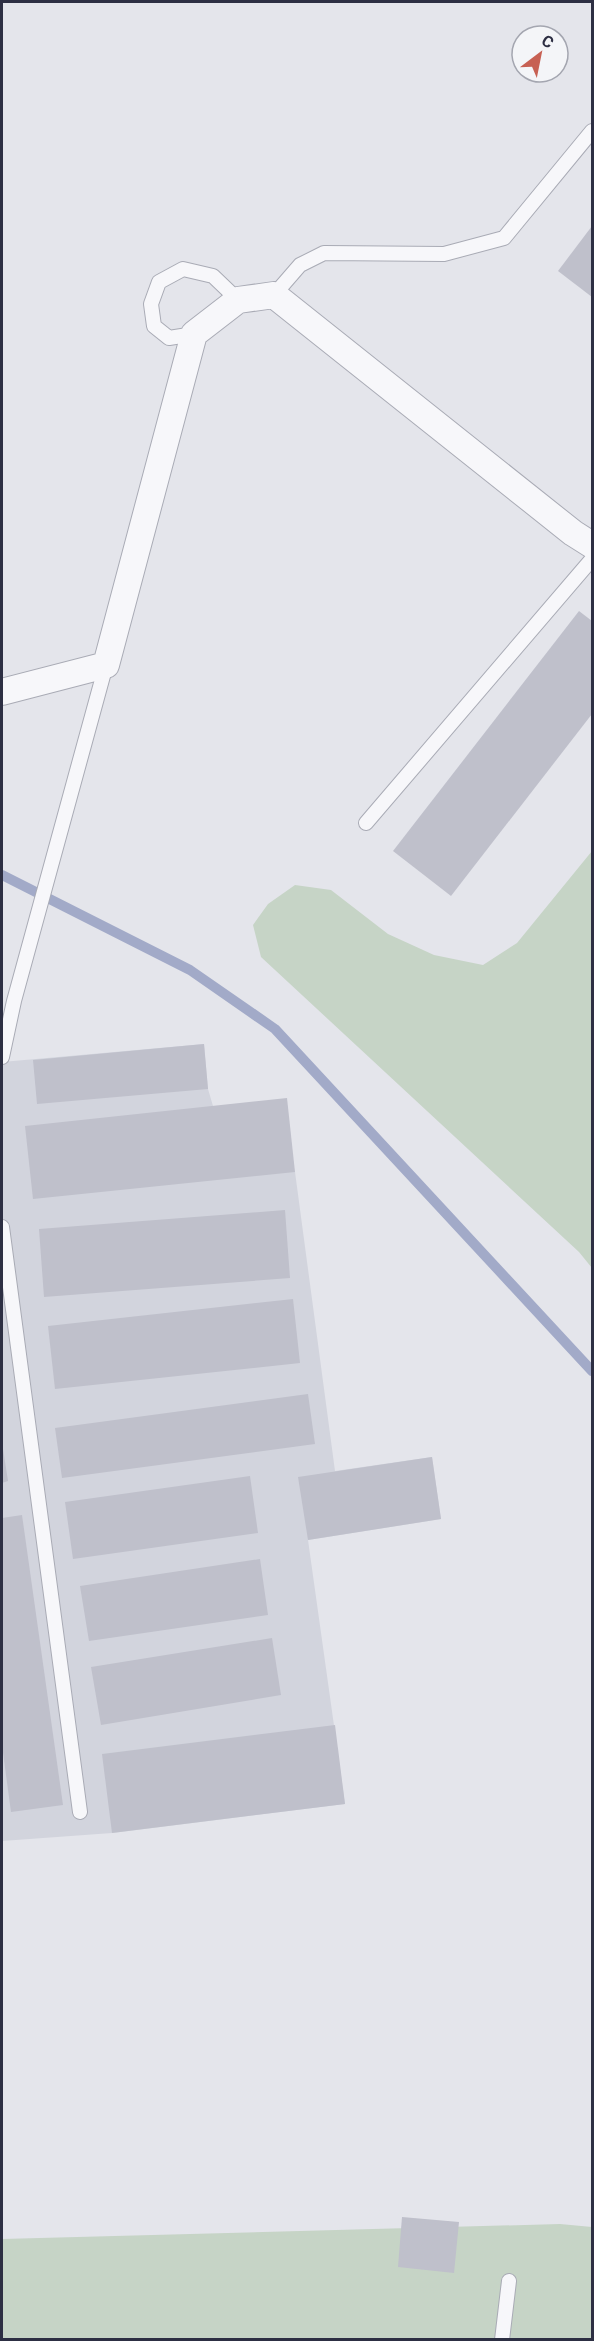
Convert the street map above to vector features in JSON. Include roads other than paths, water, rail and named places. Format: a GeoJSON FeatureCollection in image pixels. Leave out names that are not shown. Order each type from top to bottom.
{"type":"FeatureCollection","features":[{"type":"Feature","properties":{"kind":"street"},"geometry":{"type":"LineString","coordinates":[[2,692],[106,665],[194,334],[238,300],[274,295],[573,533],[592,545]]}},
{"type":"Feature","properties":{"kind":"lane"},"geometry":{"type":"LineString","coordinates":[[274,295],[300,265],[324,253],[444,254],[504,238],[592,131]]}},
{"type":"Feature","properties":{"kind":"lane"},"geometry":{"type":"LineString","coordinates":[[194,334],[169,338],[154,326],[151,304],[159,282],[183,269],[213,276],[238,300]]}},
{"type":"Feature","properties":{"kind":"lane"},"geometry":{"type":"LineString","coordinates":[[366,823],[592,559]]}},
{"type":"Feature","properties":{"kind":"lane"},"geometry":{"type":"LineString","coordinates":[[2,1058],[8,1001],[39,911],[106,665]]}},
{"type":"Feature","properties":{"kind":"lane"},"geometry":{"type":"LineString","coordinates":[[2,1227],[80,1812]]}},
{"type":"Feature","properties":{"kind":"lane"},"geometry":{"type":"LineString","coordinates":[[502,2340],[509,2281]]}},
{"type":"Feature","properties":{"kind":"waterway"},"geometry":{"type":"LineString","coordinates":[[2,875],[190,970],[275,1029],[592,1371]]}}]}
